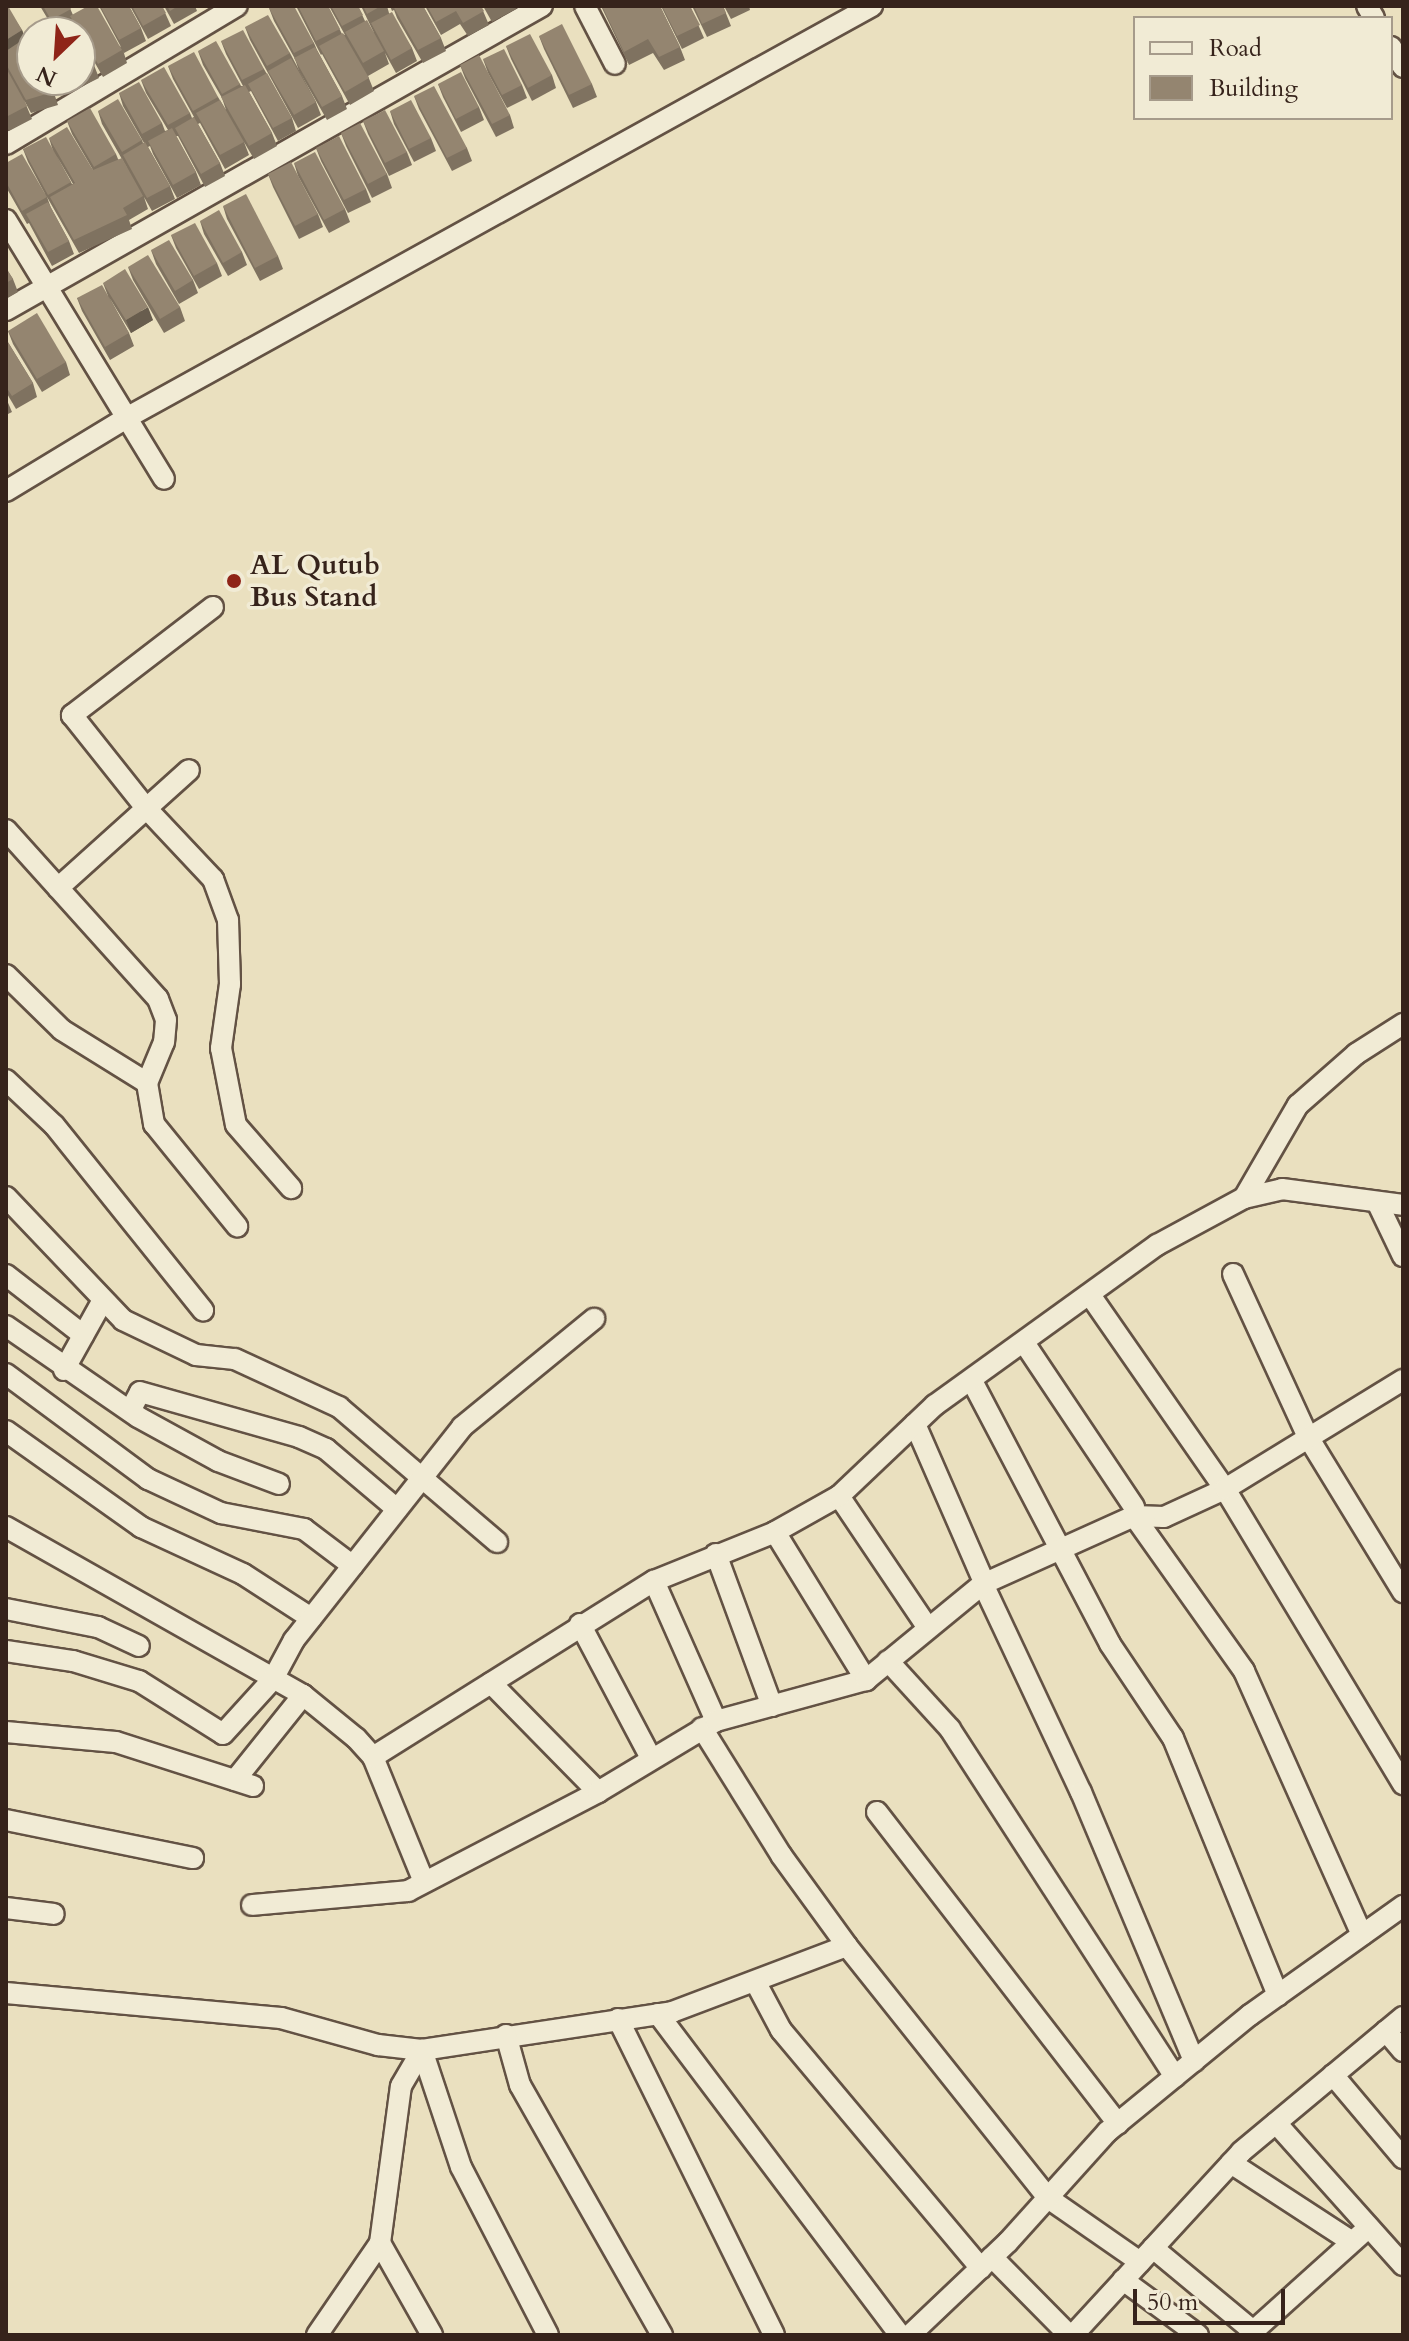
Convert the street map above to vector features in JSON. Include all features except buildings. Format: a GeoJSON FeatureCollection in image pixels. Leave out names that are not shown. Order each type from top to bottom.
{"type":"FeatureCollection","features":[{"type":"Feature","properties":{"kind":"street"},"geometry":{"type":"LineString","coordinates":[[6,144],[237,6]]}},
{"type":"Feature","properties":{"kind":"street"},"geometry":{"type":"LineString","coordinates":[[6,310],[542,6]]}},
{"type":"Feature","properties":{"kind":"street"},"geometry":{"type":"LineString","coordinates":[[585,6],[615,64]]}},
{"type":"Feature","properties":{"kind":"street"},"geometry":{"type":"LineString","coordinates":[[6,491],[128,417],[872,6]]}},
{"type":"Feature","properties":{"kind":"street"},"geometry":{"type":"LineString","coordinates":[[6,220],[164,479]]}},
{"type":"Feature","properties":{"kind":"street"},"geometry":{"type":"LineString","coordinates":[[213,607],[72,715],[146,808],[213,879],[228,920],[230,984],[221,1048],[236,1125],[291,1188]]}},
{"type":"Feature","properties":{"kind":"street"},"geometry":{"type":"LineString","coordinates":[[58,888],[189,770]]}},
{"type":"Feature","properties":{"kind":"street"},"geometry":{"type":"LineString","coordinates":[[6,830],[158,999],[166,1020],[164,1042],[147,1083],[154,1124],[237,1226]]}},
{"type":"Feature","properties":{"kind":"street"},"geometry":{"type":"LineString","coordinates":[[6,975],[62,1030],[147,1083]]}},
{"type":"Feature","properties":{"kind":"street"},"geometry":{"type":"LineString","coordinates":[[1244,1198],[1298,1105],[1356,1054],[1403,1024]]}},
{"type":"Feature","properties":{"kind":"street"},"geometry":{"type":"LineString","coordinates":[[6,1080],[54,1125],[203,1310]]}},
{"type":"Feature","properties":{"kind":"street"},"geometry":{"type":"LineString","coordinates":[[373,1757],[580,1624],[654,1581],[775,1532],[839,1496],[915,1424],[972,1381],[1157,1245],[1244,1198],[1282,1189],[1403,1205]]}},
{"type":"Feature","properties":{"kind":"street"},"geometry":{"type":"LineString","coordinates":[[6,1197],[103,1300],[143,1331],[196,1355],[235,1359],[339,1407],[497,1542]]}},
{"type":"Feature","properties":{"kind":"street"},"geometry":{"type":"LineString","coordinates":[[1377,1202],[1403,1256]]}},
{"type":"Feature","properties":{"kind":"street"},"geometry":{"type":"LineString","coordinates":[[1233,1274],[1308,1437],[1403,1592]]}},
{"type":"Feature","properties":{"kind":"street"},"geometry":{"type":"LineString","coordinates":[[6,1275],[83,1335]]}},
{"type":"Feature","properties":{"kind":"street"},"geometry":{"type":"LineString","coordinates":[[1090,1295],[1225,1489],[1403,1784]]}},
{"type":"Feature","properties":{"kind":"street"},"geometry":{"type":"LineString","coordinates":[[64,1370],[103,1300]]}},
{"type":"Feature","properties":{"kind":"street"},"geometry":{"type":"LineString","coordinates":[[6,1651],[73,1661],[139,1681],[223,1734],[273,1679],[311,1618],[462,1427],[594,1319]]}},
{"type":"Feature","properties":{"kind":"street"},"geometry":{"type":"LineString","coordinates":[[6,1326],[64,1370],[130,1411],[218,1461],[279,1484]]}},
{"type":"Feature","properties":{"kind":"street"},"geometry":{"type":"LineString","coordinates":[[1025,1344],[1134,1512],[1244,1671],[1362,1935]]}},
{"type":"Feature","properties":{"kind":"street"},"geometry":{"type":"LineString","coordinates":[[6,1374],[148,1479],[221,1513],[304,1529],[353,1566]]}},
{"type":"Feature","properties":{"kind":"street"},"geometry":{"type":"LineString","coordinates":[[252,1905],[408,1891],[598,1792],[709,1725],[866,1680],[982,1580],[1062,1550],[1134,1512],[1164,1517],[1225,1489],[1403,1380]]}},
{"type":"Feature","properties":{"kind":"street"},"geometry":{"type":"LineString","coordinates":[[972,1381],[1110,1644],[1173,1738],[1278,1995]]}},
{"type":"Feature","properties":{"kind":"street"},"geometry":{"type":"LineString","coordinates":[[130,1411],[140,1392],[299,1437],[326,1449],[397,1509]]}},
{"type":"Feature","properties":{"kind":"street"},"geometry":{"type":"LineString","coordinates":[[915,1424],[982,1580],[1081,1792],[1194,2061]]}},
{"type":"Feature","properties":{"kind":"street"},"geometry":{"type":"LineString","coordinates":[[6,1431],[141,1527],[243,1574],[311,1618]]}},
{"type":"Feature","properties":{"kind":"street"},"geometry":{"type":"LineString","coordinates":[[839,1496],[928,1628]]}},
{"type":"Feature","properties":{"kind":"street"},"geometry":{"type":"LineString","coordinates":[[6,1527],[303,1695],[373,1757],[424,1882]]}},
{"type":"Feature","properties":{"kind":"street"},"geometry":{"type":"LineString","coordinates":[[775,1532],[866,1680]]}},
{"type":"Feature","properties":{"kind":"street"},"geometry":{"type":"LineString","coordinates":[[716,1554],[772,1706]]}},
{"type":"Feature","properties":{"kind":"street"},"geometry":{"type":"LineString","coordinates":[[654,1581],[709,1725],[781,1855],[847,1946],[1048,2198],[1146,2255],[1251,2333],[1349,2240],[1369,2227]]}},
{"type":"Feature","properties":{"kind":"street"},"geometry":{"type":"LineString","coordinates":[[6,1609],[68,1619],[139,1646]]}},
{"type":"Feature","properties":{"kind":"street"},"geometry":{"type":"LineString","coordinates":[[580,1624],[651,1758]]}},
{"type":"Feature","properties":{"kind":"street"},"geometry":{"type":"LineString","coordinates":[[888,1661],[950,1729],[1175,2077]]}},
{"type":"Feature","properties":{"kind":"street"},"geometry":{"type":"LineString","coordinates":[[491,1683],[598,1792]]}},
{"type":"Feature","properties":{"kind":"street"},"geometry":{"type":"LineString","coordinates":[[6,1732],[116,1742],[244,1783],[303,1695]]}},
{"type":"Feature","properties":{"kind":"street"},"geometry":{"type":"LineString","coordinates":[[877,1812],[1118,2124]]}},
{"type":"Feature","properties":{"kind":"street"},"geometry":{"type":"LineString","coordinates":[[6,1820],[193,1858]]}},
{"type":"Feature","properties":{"kind":"street"},"geometry":{"type":"LineString","coordinates":[[910,2335],[986,2262],[1118,2124],[1278,1995],[1403,1906]]}},
{"type":"Feature","properties":{"kind":"street"},"geometry":{"type":"LineString","coordinates":[[6,1908],[54,1914]]}},
{"type":"Feature","properties":{"kind":"street"},"geometry":{"type":"LineString","coordinates":[[6,1993],[281,2018],[378,2045],[422,2050],[658,2014],[756,1983],[847,1946]]}},
{"type":"Feature","properties":{"kind":"street"},"geometry":{"type":"LineString","coordinates":[[756,1983],[781,2030],[986,2262],[1071,2335],[1231,2163],[1403,2017]]}},
{"type":"Feature","properties":{"kind":"street"},"geometry":{"type":"LineString","coordinates":[[658,2014],[900,2335]]}},
{"type":"Feature","properties":{"kind":"street"},"geometry":{"type":"LineString","coordinates":[[618,2019],[774,2335]]}},
{"type":"Feature","properties":{"kind":"street"},"geometry":{"type":"LineString","coordinates":[[1386,2031],[1403,2051]]}},
{"type":"Feature","properties":{"kind":"street"},"geometry":{"type":"LineString","coordinates":[[506,2035],[520,2085],[662,2335]]}},
{"type":"Feature","properties":{"kind":"street"},"geometry":{"type":"LineString","coordinates":[[317,2335],[380,2243],[401,2086],[422,2050]]}},
{"type":"Feature","properties":{"kind":"street"},"geometry":{"type":"LineString","coordinates":[[422,2050],[461,2167],[548,2335]]}},
{"type":"Feature","properties":{"kind":"street"},"geometry":{"type":"LineString","coordinates":[[1333,2075],[1403,2158]]}},
{"type":"Feature","properties":{"kind":"street"},"geometry":{"type":"LineString","coordinates":[[1276,2123],[1403,2265]]}},
{"type":"Feature","properties":{"kind":"street"},"geometry":{"type":"LineString","coordinates":[[1231,2163],[1349,2240]]}},
{"type":"Feature","properties":{"kind":"street"},"geometry":{"type":"LineString","coordinates":[[380,2243],[432,2335]]}},
{"type":"Feature","properties":{"kind":"street"},"geometry":{"type":"LineString","coordinates":[[1123,2280],[1198,2335]]}},
{"type":"Feature","properties":{"kind":"place","name":"AL Qutub Bus Stand"},"geometry":{"type":"Point","coordinates":[234,581]}}]}
